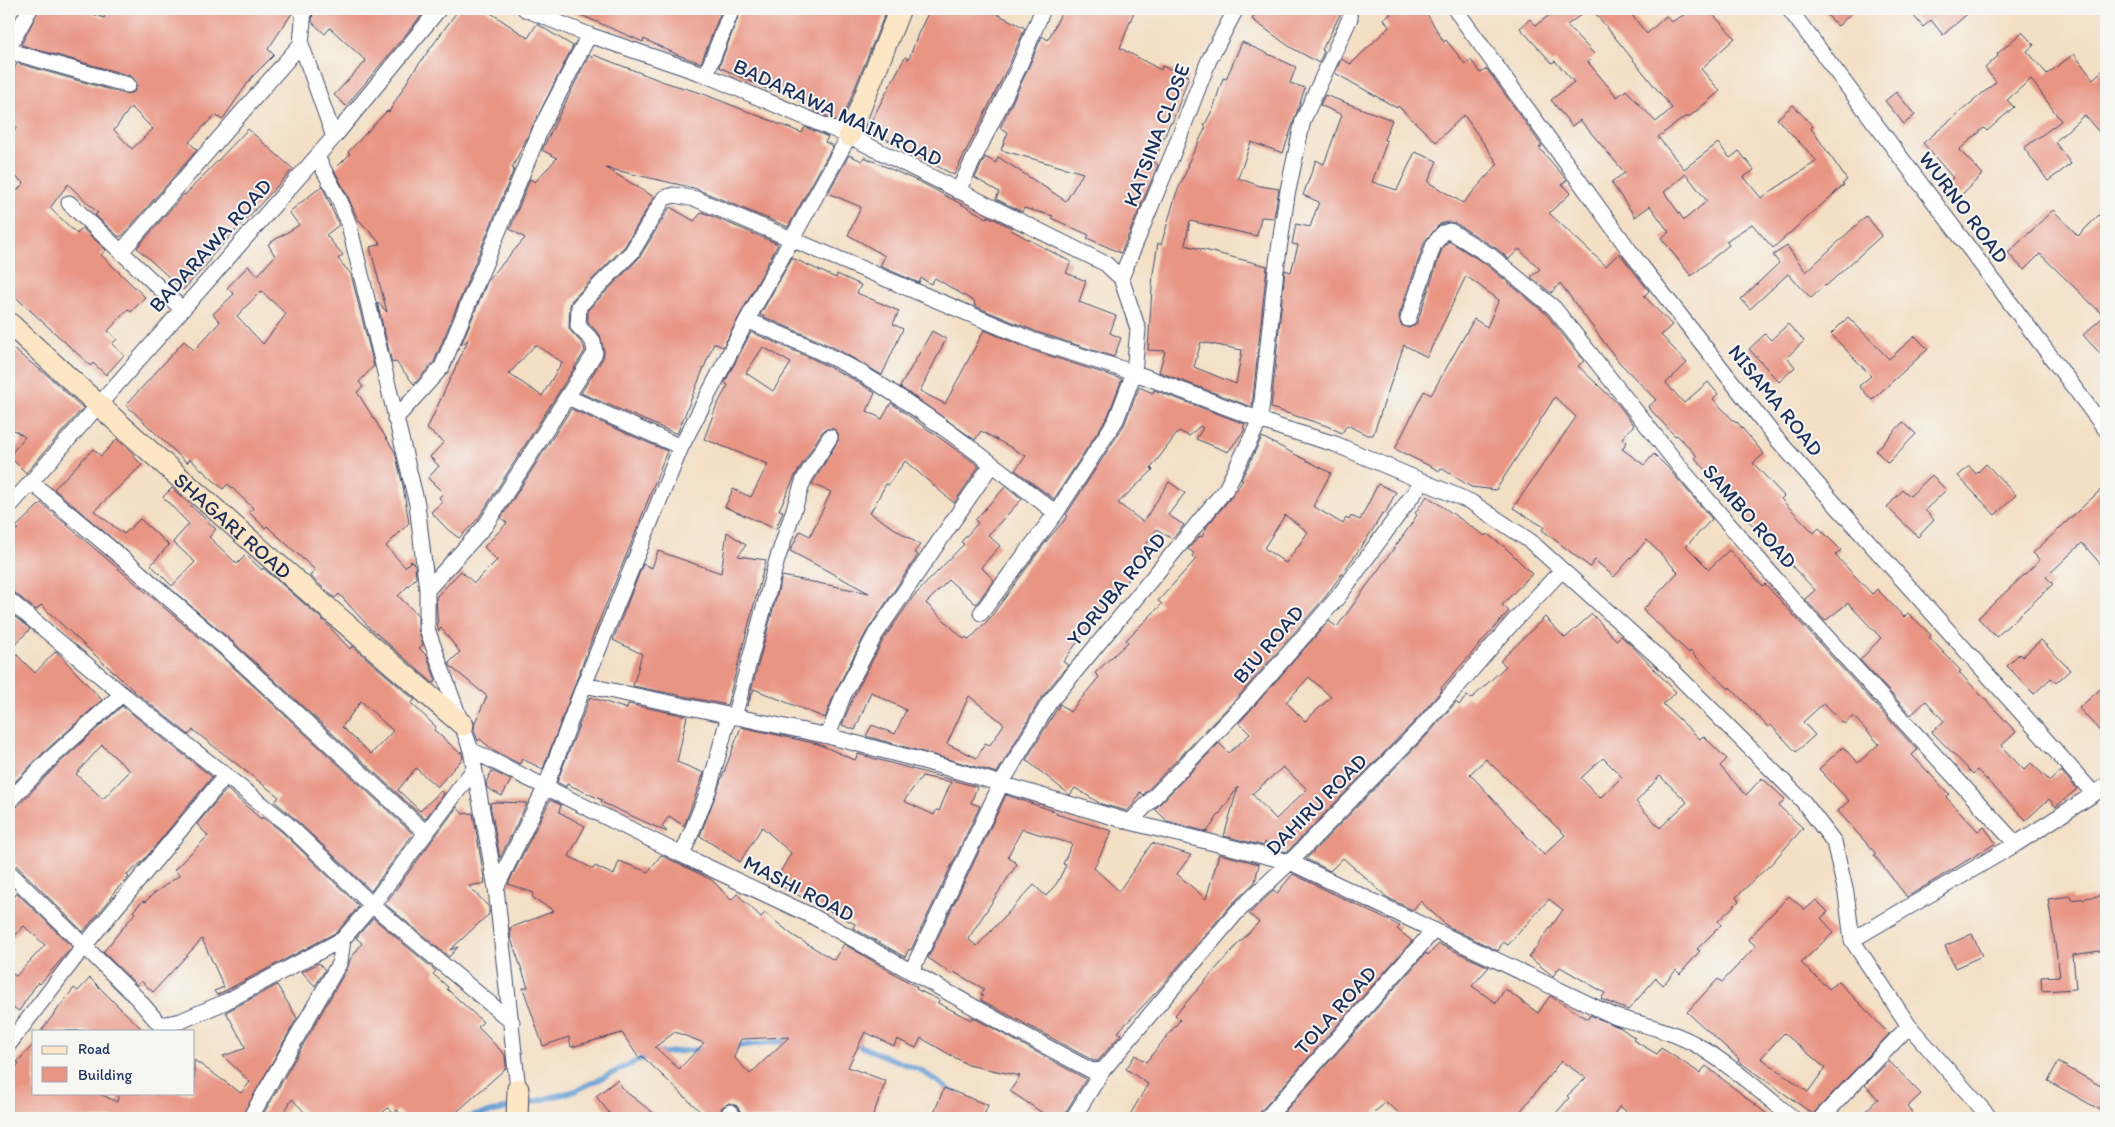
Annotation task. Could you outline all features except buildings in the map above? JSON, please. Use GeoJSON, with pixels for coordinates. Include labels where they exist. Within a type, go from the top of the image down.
{"type":"FeatureCollection","features":[{"type":"Feature","properties":{"kind":"street"},"geometry":{"type":"LineString","coordinates":[[30,9],[9,49],[128,85]]}},
{"type":"Feature","properties":{"kind":"street"},"geometry":{"type":"LineString","coordinates":[[304,9],[301,44],[334,136]]}},
{"type":"Feature","properties":{"kind":"street","name":"BADARAWA ROAD"},"geometry":{"type":"LineString","coordinates":[[9,507],[181,308],[317,156],[439,9]]}},
{"type":"Feature","properties":{"kind":"street","name":"BADARAWA MAIN ROAD"},"geometry":{"type":"LineString","coordinates":[[525,9],[589,35],[706,75],[849,136],[1106,264],[1120,278]]}},
{"type":"Feature","properties":{"kind":"street"},"geometry":{"type":"LineString","coordinates":[[706,75],[732,9]]}},
{"type":"Feature","properties":{"kind":"street"},"geometry":{"type":"LineString","coordinates":[[496,888],[546,786],[584,685],[681,447],[746,320],[849,136],[900,9]]}},
{"type":"Feature","properties":{"kind":"street"},"geometry":{"type":"LineString","coordinates":[[958,190],[1018,69],[1043,9]]}},
{"type":"Feature","properties":{"kind":"street","name":"KATSINA CLOSE"},"geometry":{"type":"LineString","coordinates":[[1120,278],[1170,162],[1208,60],[1236,9]]}},
{"type":"Feature","properties":{"kind":"street","name":"NISAMA ROAD"},"geometry":{"type":"LineString","coordinates":[[1455,9],[1632,254],[1776,438],[2100,790]]}},
{"type":"Feature","properties":{"kind":"street","name":"WURNO ROAD"},"geometry":{"type":"LineString","coordinates":[[1788,9],[2106,430]]}},
{"type":"Feature","properties":{"kind":"street"},"geometry":{"type":"LineString","coordinates":[[1260,420],[1285,204],[1303,120],[1350,18]]}},
{"type":"Feature","properties":{"kind":"street"},"geometry":{"type":"LineString","coordinates":[[395,419],[442,367],[542,126],[589,35]]}},
{"type":"Feature","properties":{"kind":"street"},"geometry":{"type":"LineString","coordinates":[[121,252],[301,44]]}},
{"type":"Feature","properties":{"kind":"street"},"geometry":{"type":"LineString","coordinates":[[317,156],[340,201],[349,225],[416,504],[427,590],[427,629],[471,750],[496,888],[512,1022],[518,1089],[517,1118]]}},
{"type":"Feature","properties":{"kind":"street"},"geometry":{"type":"LineString","coordinates":[[427,590],[486,526],[595,353],[593,341],[578,326],[578,306],[632,252],[664,198],[674,195],[696,200],[1034,341],[1134,373],[1260,420],[1335,444],[1471,502],[1530,541],[1671,669],[1802,800],[1834,842],[1846,893],[1852,940],[1909,1026],[1990,1118]]}},
{"type":"Feature","properties":{"kind":"street"},"geometry":{"type":"LineString","coordinates":[[69,203],[181,308]]}},
{"type":"Feature","properties":{"kind":"street","name":"SAMBO ROAD"},"geometry":{"type":"LineString","coordinates":[[1408,319],[1434,244],[1443,233],[1450,231],[1492,256],[1554,308],[1683,471],[1803,611],[2016,844]]}},
{"type":"Feature","properties":{"kind":"street"},"geometry":{"type":"LineString","coordinates":[[981,613],[1056,513],[1116,420],[1134,373],[1138,329],[1120,278]]}},
{"type":"Feature","properties":{"kind":"street"},"geometry":{"type":"LineString","coordinates":[[746,320],[856,370],[929,417],[1056,513]]}},
{"type":"Feature","properties":{"kind":"street","name":"SHAGARI ROAD"},"geometry":{"type":"LineString","coordinates":[[9,323],[97,405],[463,725]]}},
{"type":"Feature","properties":{"kind":"street"},"geometry":{"type":"LineString","coordinates":[[567,397],[681,447]]}},
{"type":"Feature","properties":{"kind":"street","name":"YORUBA ROAD"},"geometry":{"type":"LineString","coordinates":[[911,972],[1001,784],[1049,703],[1226,489],[1260,420]]}},
{"type":"Feature","properties":{"kind":"street"},"geometry":{"type":"LineString","coordinates":[[682,855],[709,789],[777,560],[804,479],[830,437]]}},
{"type":"Feature","properties":{"kind":"street"},"geometry":{"type":"LineString","coordinates":[[828,736],[843,696],[875,635],[992,464]]}},
{"type":"Feature","properties":{"kind":"street","name":"BIU ROAD"},"geometry":{"type":"LineString","coordinates":[[1130,822],[1245,703],[1338,597],[1424,481]]}},
{"type":"Feature","properties":{"kind":"street"},"geometry":{"type":"LineString","coordinates":[[31,482],[227,649],[426,832]]}},
{"type":"Feature","properties":{"kind":"street","name":"DAHIRU ROAD"},"geometry":{"type":"LineString","coordinates":[[1073,1118],[1103,1070],[1237,912],[1290,862],[1423,726],[1514,621],[1562,570]]}},
{"type":"Feature","properties":{"kind":"street"},"geometry":{"type":"LineString","coordinates":[[9,600],[122,694],[287,824],[372,904],[512,1022]]}},
{"type":"Feature","properties":{"kind":"street"},"geometry":{"type":"LineString","coordinates":[[584,685],[828,736],[927,762],[1130,822],[1290,862],[1616,1017],[1649,1025],[1693,1043],[1729,1068],[1793,1118]]}},
{"type":"Feature","properties":{"kind":"street"},"geometry":{"type":"LineString","coordinates":[[9,800],[50,758],[122,694]]}},
{"type":"Feature","properties":{"kind":"street","name":"MASHI ROAD"},"geometry":{"type":"LineString","coordinates":[[471,750],[682,855],[814,917],[1092,1071],[1103,1070]]}},
{"type":"Feature","properties":{"kind":"street"},"geometry":{"type":"LineString","coordinates":[[9,872],[138,999],[160,1025],[181,1021],[225,1002],[343,939],[372,904],[474,769]]}},
{"type":"Feature","properties":{"kind":"street"},"geometry":{"type":"LineString","coordinates":[[9,1044],[84,946],[226,775]]}},
{"type":"Feature","properties":{"kind":"street"},"geometry":{"type":"LineString","coordinates":[[1852,940],[2016,844],[2100,790]]}},
{"type":"Feature","properties":{"kind":"street","name":"TOLA ROAD"},"geometry":{"type":"LineString","coordinates":[[1267,1118],[1434,930]]}},
{"type":"Feature","properties":{"kind":"street"},"geometry":{"type":"LineString","coordinates":[[250,1118],[340,962],[343,939]]}},
{"type":"Feature","properties":{"kind":"street"},"geometry":{"type":"LineString","coordinates":[[1822,1118],[1909,1026]]}},
{"type":"Feature","properties":{"kind":"waterway"},"geometry":{"type":"LineString","coordinates":[[731,1047],[792,1040]]}},
{"type":"Feature","properties":{"kind":"waterway"},"geometry":{"type":"LineString","coordinates":[[852,1043],[922,1071],[957,1095]]}},
{"type":"Feature","properties":{"kind":"waterway"},"geometry":{"type":"LineString","coordinates":[[522,1105],[575,1091],[652,1054],[705,1049]]}},
{"type":"Feature","properties":{"kind":"waterway"},"geometry":{"type":"LineString","coordinates":[[465,1118],[513,1107]]}}]}
